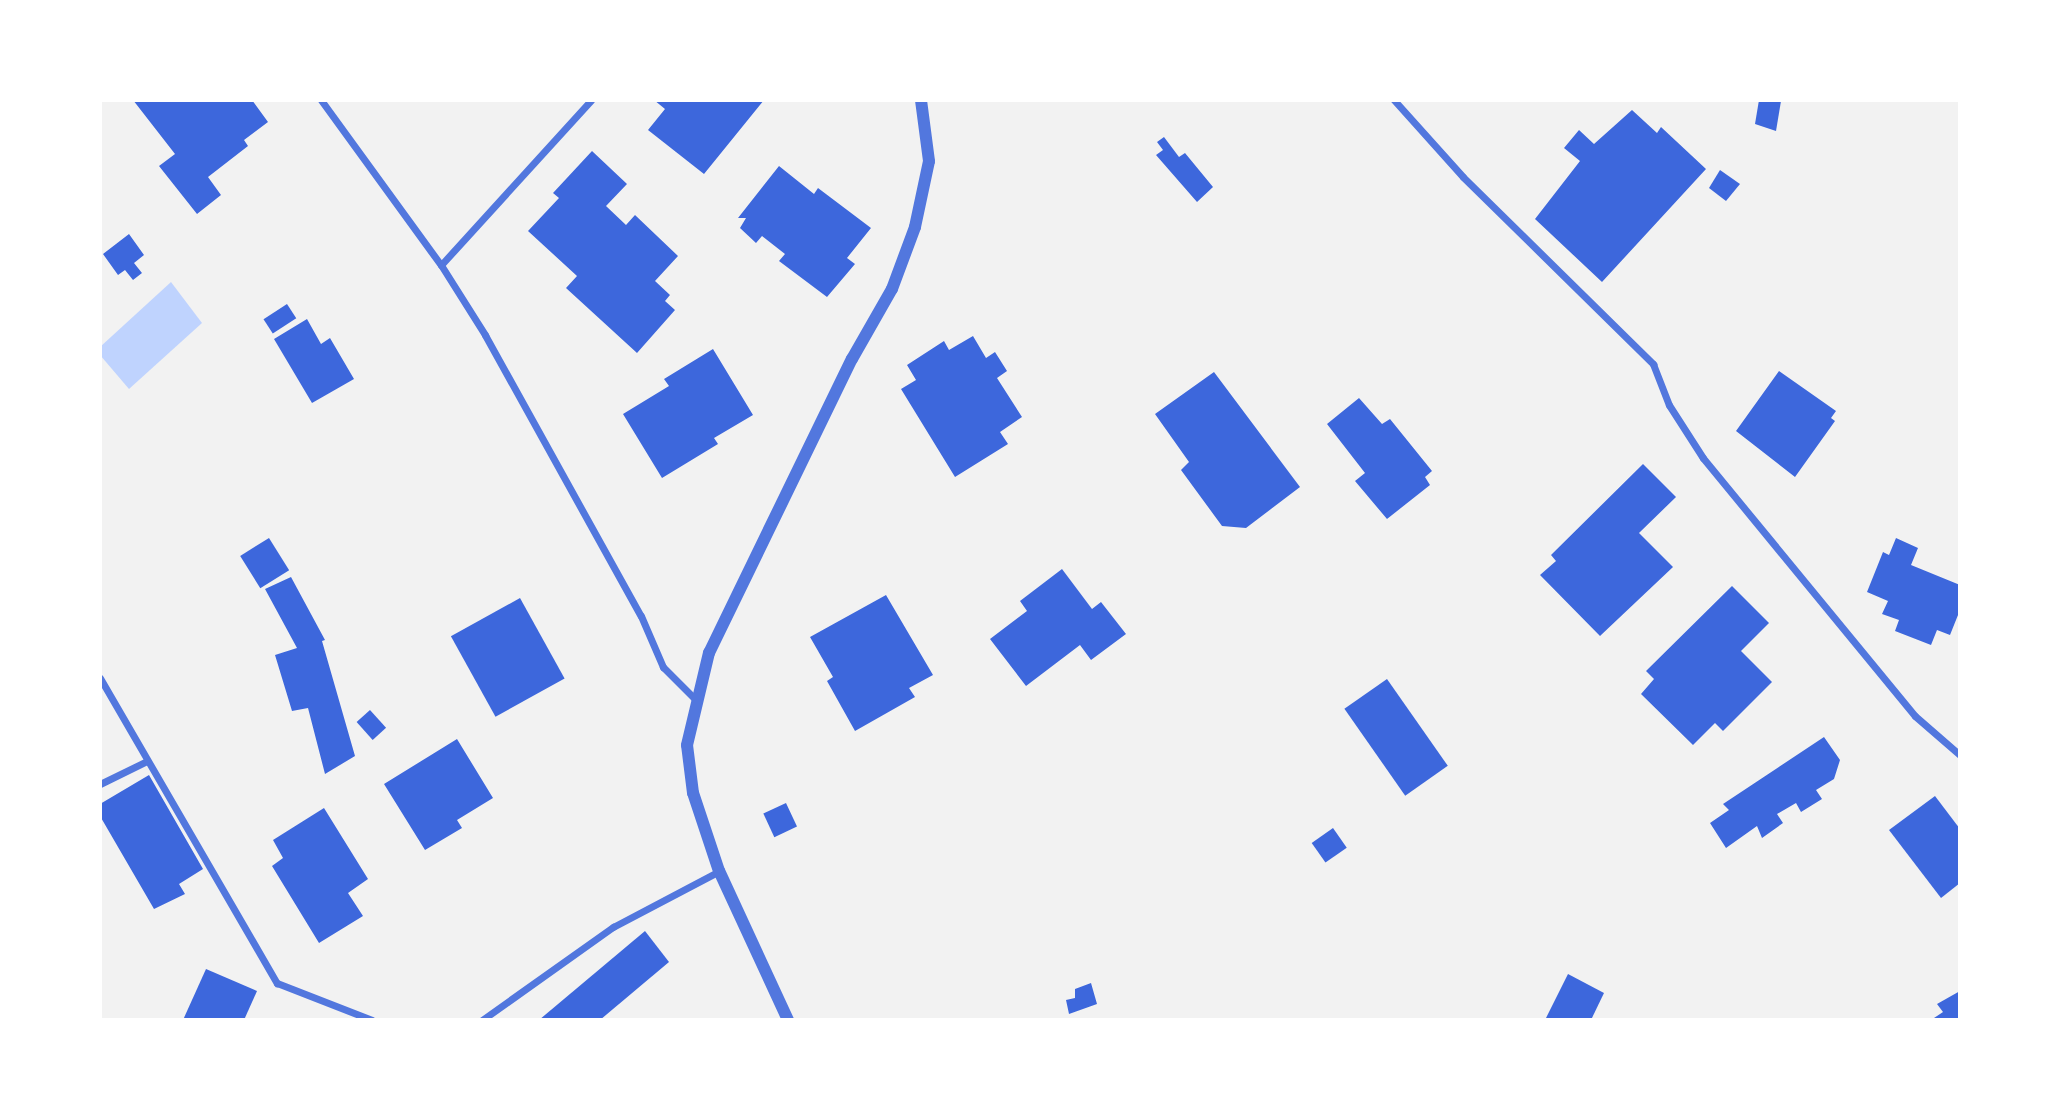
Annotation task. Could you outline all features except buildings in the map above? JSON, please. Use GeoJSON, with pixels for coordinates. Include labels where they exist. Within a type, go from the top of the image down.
{"type":"FeatureCollection","features":[{"type":"Feature","properties":{"kind":"street"},"geometry":{"type":"LineString","coordinates":[[321,100],[441,265],[634,604],[663,667],[696,700]]}},
{"type":"Feature","properties":{"kind":"street"},"geometry":{"type":"LineString","coordinates":[[441,265],[591,100]]}},
{"type":"Feature","properties":{"kind":"street"},"geometry":{"type":"LineString","coordinates":[[788,1020],[719,871],[692,793],[687,745],[709,653],[758,545],[892,289],[915,227],[929,161],[921,100]]}},
{"type":"Feature","properties":{"kind":"street"},"geometry":{"type":"LineString","coordinates":[[1394,100],[1463,177],[1653,364],[1669,405],[1703,457],[1915,716],[1960,755]]}},
{"type":"Feature","properties":{"kind":"street"},"geometry":{"type":"LineString","coordinates":[[100,678],[277,983],[372,1020]]}},
{"type":"Feature","properties":{"kind":"street"},"geometry":{"type":"LineString","coordinates":[[100,784],[148,761]]}},
{"type":"Feature","properties":{"kind":"street"},"geometry":{"type":"LineString","coordinates":[[482,1020],[613,927],[719,871]]}},
{"type":"Feature","properties":{"kind":"water"},"geometry":{"type":"Polygon","coordinates":[[[171,282],[202,323],[129,389],[100,355],[100,347],[171,282]]]}}]}
